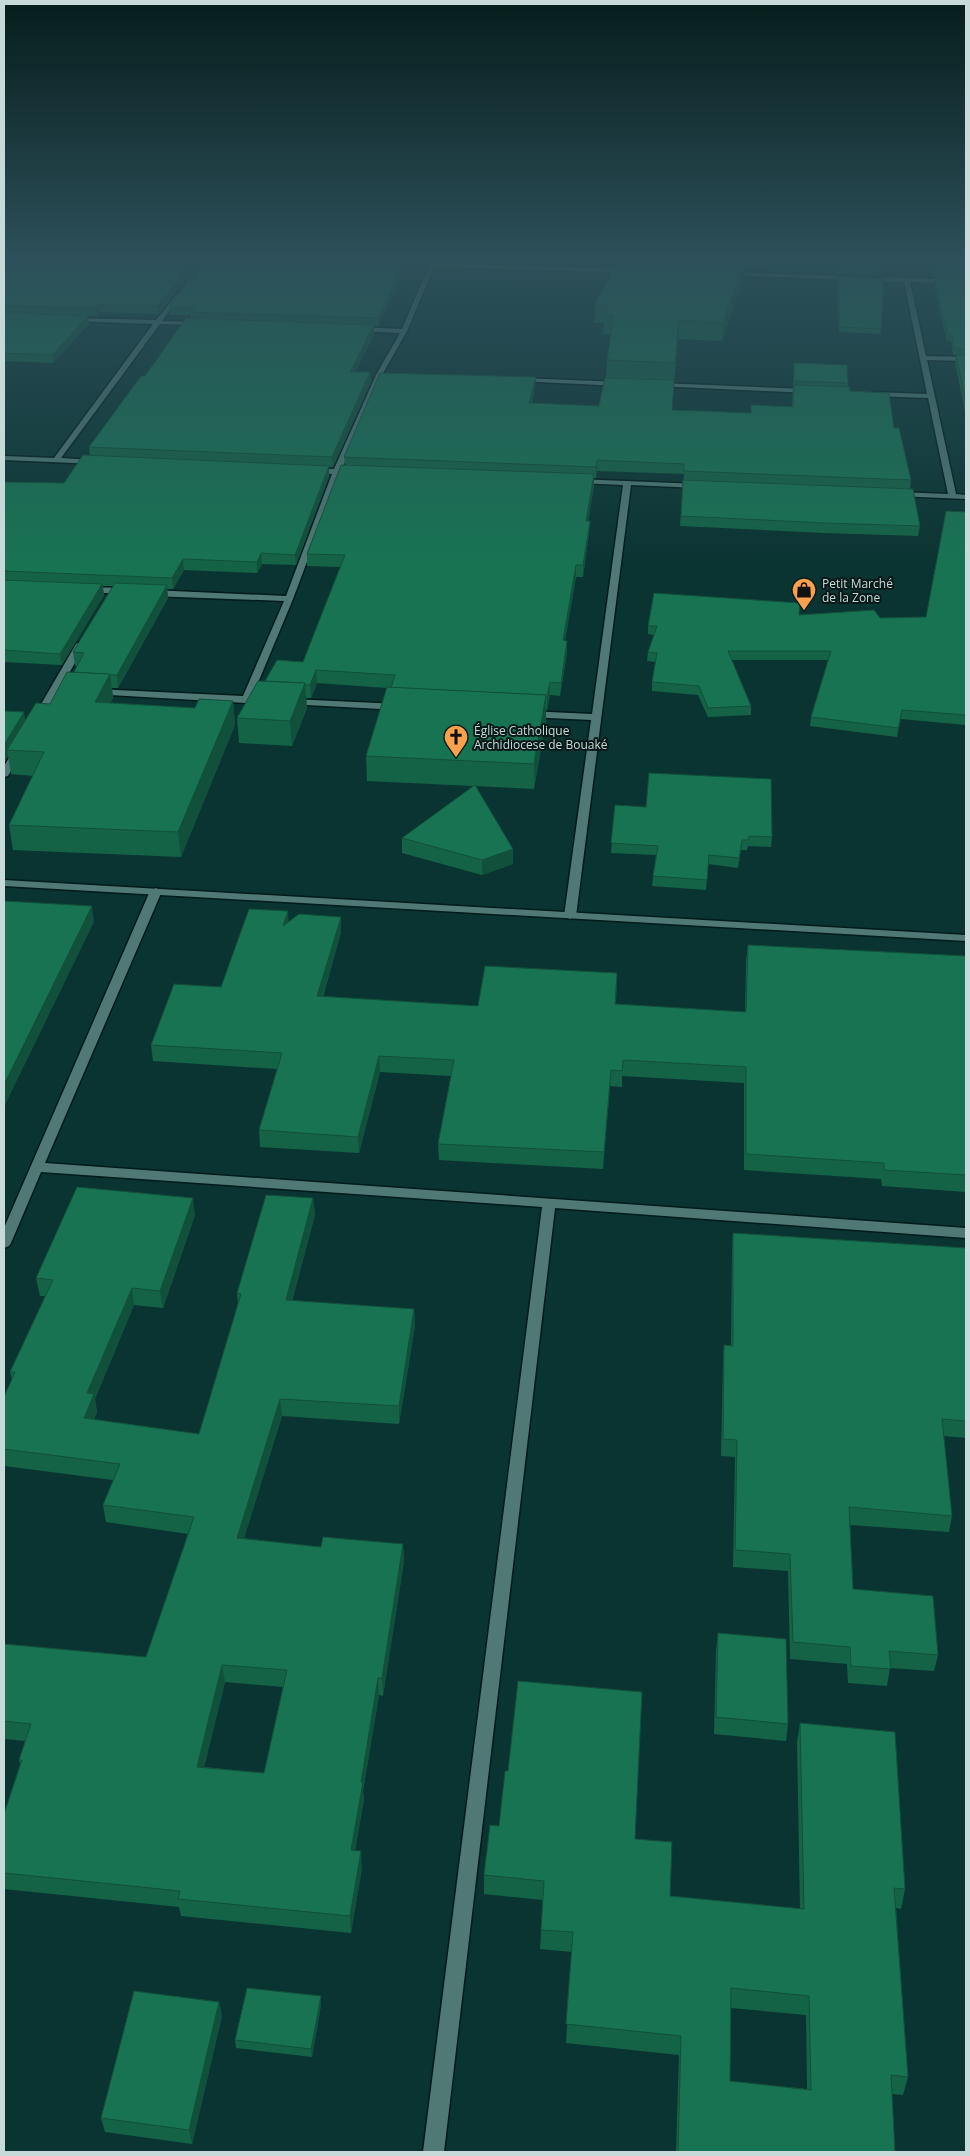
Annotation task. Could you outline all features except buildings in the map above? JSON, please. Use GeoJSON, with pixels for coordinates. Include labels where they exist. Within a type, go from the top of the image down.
{"type":"FeatureCollection","features":[{"type":"Feature","properties":{"kind":"street"},"geometry":{"type":"LineString","coordinates":[[56,460],[129,362]]}},
{"type":"Feature","properties":{"kind":"street"},"geometry":{"type":"LineString","coordinates":[[246,700],[289,599],[336,472],[386,362]]}},
{"type":"Feature","properties":{"kind":"street"},"geometry":{"type":"LineString","coordinates":[[924,362],[952,496]]}},
{"type":"Feature","properties":{"kind":"street"},"geometry":{"type":"LineString","coordinates":[[379,374],[389,375]]}},
{"type":"Feature","properties":{"kind":"street"},"geometry":{"type":"LineString","coordinates":[[507,380],[625,384]]}},
{"type":"Feature","properties":{"kind":"street"},"geometry":{"type":"LineString","coordinates":[[655,385],[813,391]]}},
{"type":"Feature","properties":{"kind":"street"},"geometry":{"type":"LineString","coordinates":[[862,393],[931,396]]}},
{"type":"Feature","properties":{"kind":"street"},"geometry":{"type":"LineString","coordinates":[[4,458],[104,462]]}},
{"type":"Feature","properties":{"kind":"street"},"geometry":{"type":"LineString","coordinates":[[308,470],[366,473]]}},
{"type":"Feature","properties":{"kind":"street"},"geometry":{"type":"LineString","coordinates":[[568,481],[705,486]]}},
{"type":"Feature","properties":{"kind":"street"},"geometry":{"type":"LineString","coordinates":[[570,916],[626,483]]}},
{"type":"Feature","properties":{"kind":"street"},"geometry":{"type":"LineString","coordinates":[[883,493],[966,496]]}},
{"type":"Feature","properties":{"kind":"street"},"geometry":{"type":"LineString","coordinates":[[74,589],[111,595],[133,592]]}},
{"type":"Feature","properties":{"kind":"street"},"geometry":{"type":"LineString","coordinates":[[143,592],[289,599]]}},
{"type":"Feature","properties":{"kind":"street"},"geometry":{"type":"LineString","coordinates":[[34,724],[59,690],[89,632]]}},
{"type":"Feature","properties":{"kind":"street"},"geometry":{"type":"LineString","coordinates":[[83,692],[411,708]]}},
{"type":"Feature","properties":{"kind":"street"},"geometry":{"type":"LineString","coordinates":[[518,713],[596,717]]}},
{"type":"Feature","properties":{"kind":"street"},"geometry":{"type":"LineString","coordinates":[[4,774],[24,741]]}},
{"type":"Feature","properties":{"kind":"street"},"geometry":{"type":"LineString","coordinates":[[4,883],[966,938]]}},
{"type":"Feature","properties":{"kind":"street"},"geometry":{"type":"LineString","coordinates":[[4,1243],[156,892]]}},
{"type":"Feature","properties":{"kind":"street"},"geometry":{"type":"LineString","coordinates":[[36,1167],[966,1233]]}},
{"type":"Feature","properties":{"kind":"street"},"geometry":{"type":"LineString","coordinates":[[434,2152],[549,1204]]}},
{"type":"Feature","properties":{"kind":"place","name":"Petit Marché de la Zone"},"geometry":{"type":"Point","coordinates":[804,611]}},
{"type":"Feature","properties":{"kind":"place","name":"Église Catholique Archidiocese de Bouaké"},"geometry":{"type":"Point","coordinates":[456,758]}}]}
